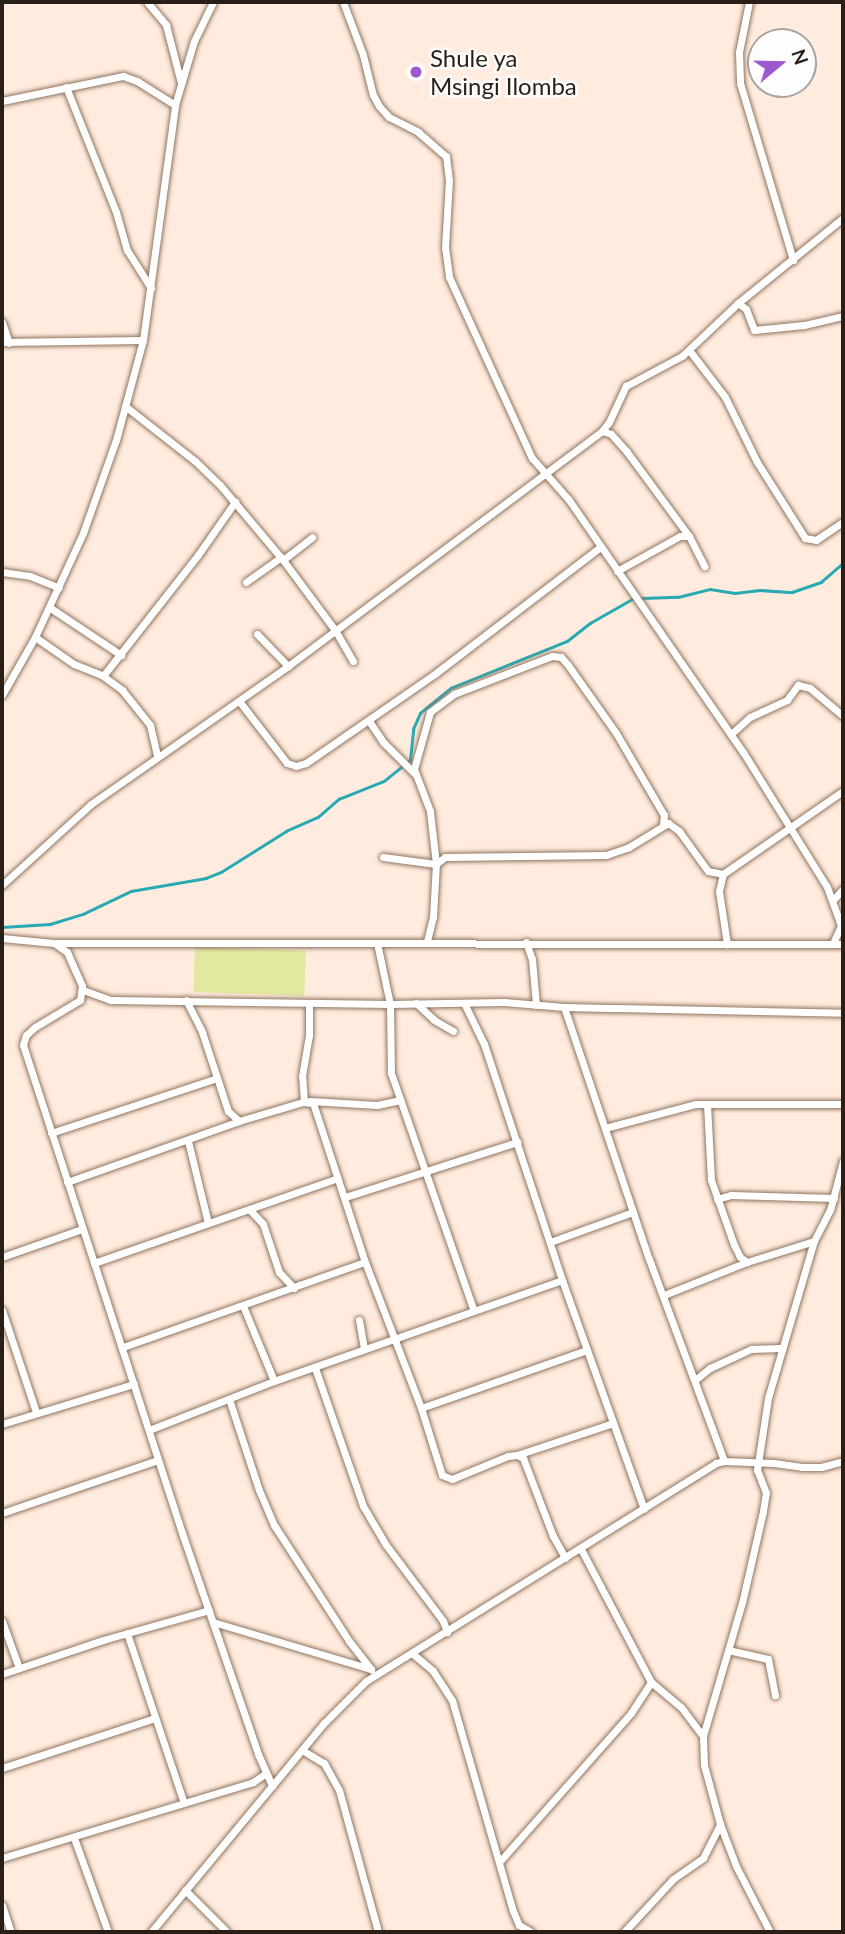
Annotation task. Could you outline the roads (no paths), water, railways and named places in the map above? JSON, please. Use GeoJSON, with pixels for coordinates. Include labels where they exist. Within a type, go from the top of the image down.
{"type":"FeatureCollection","features":[{"type":"Feature","properties":{"kind":"street"},"geometry":{"type":"LineString","coordinates":[[147,2],[166,25],[182,85]]}},
{"type":"Feature","properties":{"kind":"street"},"geometry":{"type":"LineString","coordinates":[[2,695],[35,637],[101,486],[144,340],[175,105],[194,41],[213,2]]}},
{"type":"Feature","properties":{"kind":"street"},"geometry":{"type":"LineString","coordinates":[[343,2],[379,106],[389,117],[418,132],[446,156],[449,180],[445,247],[449,277],[532,458],[569,500],[731,734],[816,868],[833,900],[842,929],[833,943]]}},
{"type":"Feature","properties":{"kind":"street"},"geometry":{"type":"LineString","coordinates":[[749,2],[739,52],[740,83],[793,260]]}},
{"type":"Feature","properties":{"kind":"street"},"geometry":{"type":"LineString","coordinates":[[2,101],[126,76],[175,105]]}},
{"type":"Feature","properties":{"kind":"street"},"geometry":{"type":"LineString","coordinates":[[66,87],[116,212],[127,250],[151,288]]}},
{"type":"Feature","properties":{"kind":"street"},"geometry":{"type":"LineString","coordinates":[[2,884],[90,804],[288,666],[601,431],[609,422],[625,386],[689,350],[738,303],[843,218]]}},
{"type":"Feature","properties":{"kind":"street"},"geometry":{"type":"LineString","coordinates":[[738,303],[746,309],[754,330],[804,325],[843,316]]}},
{"type":"Feature","properties":{"kind":"street"},"geometry":{"type":"LineString","coordinates":[[2,322],[6,343],[144,340]]}},
{"type":"Feature","properties":{"kind":"street"},"geometry":{"type":"LineString","coordinates":[[689,350],[725,397],[757,462],[804,538],[816,540],[843,522]]}},
{"type":"Feature","properties":{"kind":"street"},"geometry":{"type":"LineString","coordinates":[[125,406],[195,461],[235,502],[282,558],[335,630],[353,660]]}},
{"type":"Feature","properties":{"kind":"street"},"geometry":{"type":"LineString","coordinates":[[601,431],[618,440],[690,536],[704,566]]}},
{"type":"Feature","properties":{"kind":"street"},"geometry":{"type":"LineString","coordinates":[[103,677],[235,502]]}},
{"type":"Feature","properties":{"kind":"street"},"geometry":{"type":"LineString","coordinates":[[617,571],[681,535],[690,536]]}},
{"type":"Feature","properties":{"kind":"street"},"geometry":{"type":"LineString","coordinates":[[246,582],[312,537]]}},
{"type":"Feature","properties":{"kind":"street"},"geometry":{"type":"LineString","coordinates":[[239,701],[280,757],[292,766],[320,756],[600,547]]}},
{"type":"Feature","properties":{"kind":"street"},"geometry":{"type":"LineString","coordinates":[[2,572],[30,576],[58,588]]}},
{"type":"Feature","properties":{"kind":"street"},"geometry":{"type":"LineString","coordinates":[[49,607],[121,655]]}},
{"type":"Feature","properties":{"kind":"street"},"geometry":{"type":"LineString","coordinates":[[257,634],[288,666]]}},
{"type":"Feature","properties":{"kind":"street"},"geometry":{"type":"LineString","coordinates":[[35,637],[74,664],[103,677],[122,690],[147,720],[157,755]]}},
{"type":"Feature","properties":{"kind":"street"},"geometry":{"type":"LineString","coordinates":[[427,942],[433,917],[436,864],[430,811],[414,766],[426,720],[439,704],[484,680],[555,656],[568,665],[616,733],[660,807],[664,815],[663,824]]}},
{"type":"Feature","properties":{"kind":"street"},"geometry":{"type":"LineString","coordinates":[[731,734],[750,717],[786,700],[798,685],[810,688],[843,716]]}},
{"type":"Feature","properties":{"kind":"street"},"geometry":{"type":"LineString","coordinates":[[369,721],[383,742],[415,775]]}},
{"type":"Feature","properties":{"kind":"street"},"geometry":{"type":"LineString","coordinates":[[383,857],[436,864],[448,855],[606,855],[629,847],[668,823],[678,831],[708,872],[723,874],[843,791]]}},
{"type":"Feature","properties":{"kind":"street"},"geometry":{"type":"LineString","coordinates":[[834,799],[843,804]]}},
{"type":"Feature","properties":{"kind":"street"},"geometry":{"type":"LineString","coordinates":[[723,874],[719,891],[727,944]]}},
{"type":"Feature","properties":{"kind":"street"},"geometry":{"type":"LineString","coordinates":[[833,900],[843,888]]}},
{"type":"Feature","properties":{"kind":"street"},"geometry":{"type":"LineString","coordinates":[[2,938],[54,943],[843,944]]}},
{"type":"Feature","properties":{"kind":"street"},"geometry":{"type":"LineString","coordinates":[[526,942],[532,959],[536,1004]]}},
{"type":"Feature","properties":{"kind":"street"},"geometry":{"type":"LineString","coordinates":[[54,943],[71,960],[83,990],[76,1004],[35,1027],[23,1043],[213,1622],[265,1773],[272,1786]]}},
{"type":"Feature","properties":{"kind":"street"},"geometry":{"type":"LineString","coordinates":[[377,943],[390,1004],[390,1063],[400,1100],[474,1309]]}},
{"type":"Feature","properties":{"kind":"street"},"geometry":{"type":"LineString","coordinates":[[83,990],[111,1000],[536,1004],[564,1007],[843,1013]]}},
{"type":"Feature","properties":{"kind":"street"},"geometry":{"type":"LineString","coordinates":[[186,1000],[202,1032],[228,1111],[226,1125]]}},
{"type":"Feature","properties":{"kind":"street"},"geometry":{"type":"LineString","coordinates":[[309,1003],[309,1035],[302,1076],[307,1101],[316,1107],[365,1262],[421,1408],[436,1460],[445,1478],[452,1479],[613,1423]]}},
{"type":"Feature","properties":{"kind":"street"},"geometry":{"type":"LineString","coordinates":[[416,1003],[434,1020],[453,1031]]}},
{"type":"Feature","properties":{"kind":"street"},"geometry":{"type":"LineString","coordinates":[[464,1003],[480,1034],[562,1280],[644,1509]]}},
{"type":"Feature","properties":{"kind":"street"},"geometry":{"type":"LineString","coordinates":[[564,1007],[681,1350],[695,1380],[724,1461]]}},
{"type":"Feature","properties":{"kind":"street"},"geometry":{"type":"LineString","coordinates":[[51,1133],[217,1078]]}},
{"type":"Feature","properties":{"kind":"street"},"geometry":{"type":"LineString","coordinates":[[67,1182],[188,1141],[226,1125],[307,1101],[377,1105],[400,1100]]}},
{"type":"Feature","properties":{"kind":"street"},"geometry":{"type":"LineString","coordinates":[[707,1104],[710,1172],[717,1199],[740,1257],[747,1262]]}},
{"type":"Feature","properties":{"kind":"street"},"geometry":{"type":"LineString","coordinates":[[605,1128],[681,1105],[843,1104]]}},
{"type":"Feature","properties":{"kind":"street"},"geometry":{"type":"LineString","coordinates":[[228,1111],[239,1121]]}},
{"type":"Feature","properties":{"kind":"street"},"geometry":{"type":"LineString","coordinates":[[188,1141],[208,1223]]}},
{"type":"Feature","properties":{"kind":"street"},"geometry":{"type":"LineString","coordinates":[[345,1197],[517,1142]]}},
{"type":"Feature","properties":{"kind":"street"},"geometry":{"type":"LineString","coordinates":[[770,1932],[736,1866],[720,1824],[704,1765],[703,1736],[763,1511],[766,1493],[758,1476],[758,1462],[768,1398],[780,1348],[814,1241],[834,1198],[843,1161]]}},
{"type":"Feature","properties":{"kind":"street"},"geometry":{"type":"LineString","coordinates":[[94,1263],[338,1178]]}},
{"type":"Feature","properties":{"kind":"street"},"geometry":{"type":"LineString","coordinates":[[717,1199],[731,1195],[834,1198]]}},
{"type":"Feature","properties":{"kind":"street"},"geometry":{"type":"LineString","coordinates":[[250,1210],[263,1224],[279,1272],[294,1288]]}},
{"type":"Feature","properties":{"kind":"street"},"geometry":{"type":"LineString","coordinates":[[550,1241],[634,1212]]}},
{"type":"Feature","properties":{"kind":"street"},"geometry":{"type":"LineString","coordinates":[[2,1257],[82,1229]]}},
{"type":"Feature","properties":{"kind":"street"},"geometry":{"type":"LineString","coordinates":[[664,1295],[747,1262],[814,1241]]}},
{"type":"Feature","properties":{"kind":"street"},"geometry":{"type":"LineString","coordinates":[[123,1347],[365,1262]]}},
{"type":"Feature","properties":{"kind":"street"},"geometry":{"type":"LineString","coordinates":[[149,1430],[274,1381],[562,1280]]}},
{"type":"Feature","properties":{"kind":"street"},"geometry":{"type":"LineString","coordinates":[[243,1306],[274,1381]]}},
{"type":"Feature","properties":{"kind":"street"},"geometry":{"type":"LineString","coordinates":[[2,1310],[36,1412]]}},
{"type":"Feature","properties":{"kind":"street"},"geometry":{"type":"LineString","coordinates":[[359,1320],[365,1349]]}},
{"type":"Feature","properties":{"kind":"street"},"geometry":{"type":"LineString","coordinates":[[695,1380],[717,1364],[751,1349],[762,1346],[780,1348]]}},
{"type":"Feature","properties":{"kind":"street"},"geometry":{"type":"LineString","coordinates":[[421,1408],[587,1350]]}},
{"type":"Feature","properties":{"kind":"street"},"geometry":{"type":"LineString","coordinates":[[316,1368],[363,1506],[386,1545],[437,1613],[447,1632]]}},
{"type":"Feature","properties":{"kind":"street"},"geometry":{"type":"LineString","coordinates":[[2,1424],[134,1384]]}},
{"type":"Feature","properties":{"kind":"street"},"geometry":{"type":"LineString","coordinates":[[229,1399],[259,1490],[274,1525],[349,1641],[374,1672]]}},
{"type":"Feature","properties":{"kind":"street"},"geometry":{"type":"LineString","coordinates":[[517,1455],[529,1468],[553,1536],[565,1558]]}},
{"type":"Feature","properties":{"kind":"street"},"geometry":{"type":"LineString","coordinates":[[2,1513],[159,1460]]}},
{"type":"Feature","properties":{"kind":"street"},"geometry":{"type":"LineString","coordinates":[[151,1932],[347,1697],[374,1672],[412,1654],[701,1472],[724,1461],[811,1467],[843,1461]]}},
{"type":"Feature","properties":{"kind":"street"},"geometry":{"type":"LineString","coordinates":[[581,1549],[651,1682],[681,1707],[703,1736]]}},
{"type":"Feature","properties":{"kind":"street"},"geometry":{"type":"LineString","coordinates":[[2,1674],[127,1633],[209,1610]]}},
{"type":"Feature","properties":{"kind":"street"},"geometry":{"type":"LineString","coordinates":[[2,1620],[19,1668]]}},
{"type":"Feature","properties":{"kind":"street"},"geometry":{"type":"LineString","coordinates":[[213,1622],[374,1672]]}},
{"type":"Feature","properties":{"kind":"street"},"geometry":{"type":"LineString","coordinates":[[127,1633],[184,1803]]}},
{"type":"Feature","properties":{"kind":"street"},"geometry":{"type":"LineString","coordinates":[[728,1650],[768,1659],[775,1695]]}},
{"type":"Feature","properties":{"kind":"street"},"geometry":{"type":"LineString","coordinates":[[412,1654],[433,1671],[453,1700],[501,1860],[517,1929],[531,1932]]}},
{"type":"Feature","properties":{"kind":"street"},"geometry":{"type":"LineString","coordinates":[[501,1860],[624,1722],[643,1699],[651,1682]]}},
{"type":"Feature","properties":{"kind":"street"},"geometry":{"type":"LineString","coordinates":[[2,1768],[155,1718]]}},
{"type":"Feature","properties":{"kind":"street"},"geometry":{"type":"LineString","coordinates":[[302,1750],[324,1763],[339,1790],[378,1932]]}},
{"type":"Feature","properties":{"kind":"street"},"geometry":{"type":"LineString","coordinates":[[2,1858],[253,1782],[265,1773]]}},
{"type":"Feature","properties":{"kind":"street"},"geometry":{"type":"LineString","coordinates":[[624,1932],[673,1879],[706,1854],[720,1824]]}},
{"type":"Feature","properties":{"kind":"street"},"geometry":{"type":"LineString","coordinates":[[74,1838],[107,1932]]}},
{"type":"Feature","properties":{"kind":"street"},"geometry":{"type":"LineString","coordinates":[[185,1889],[227,1932]]}},
{"type":"Feature","properties":{"kind":"street"},"geometry":{"type":"LineString","coordinates":[[2,1905],[11,1932]]}},
{"type":"Feature","properties":{"kind":"waterway"},"geometry":{"type":"LineString","coordinates":[[641,598],[678,597],[710,589],[735,593],[760,590],[792,592],[821,582],[843,563]]}},
{"type":"Feature","properties":{"kind":"waterway"},"geometry":{"type":"LineString","coordinates":[[2,927],[50,924],[83,914],[131,891],[206,878],[221,872],[286,831],[318,817],[339,799],[384,781],[410,760],[413,729],[420,713],[451,688],[567,641],[590,623],[634,598]]}},
{"type":"Feature","properties":{"kind":"place","name":"Shule ya Msingi Ilomba"},"geometry":{"type":"Point","coordinates":[416,72]}}]}
